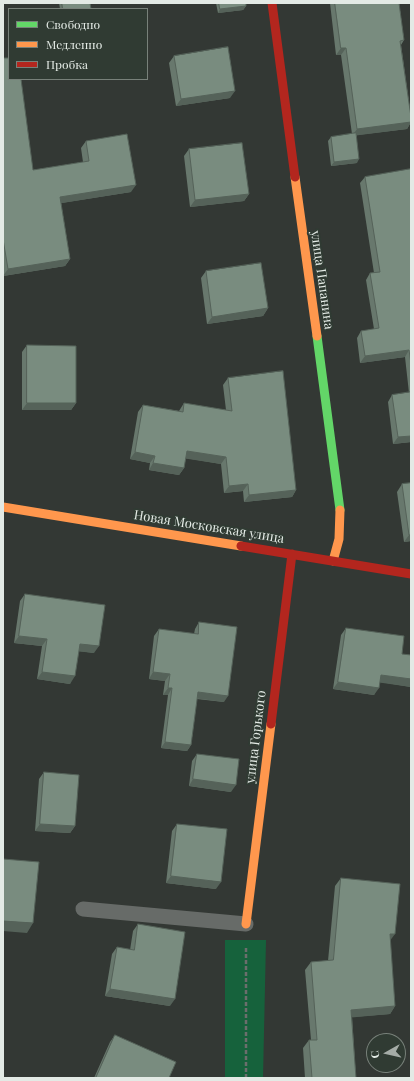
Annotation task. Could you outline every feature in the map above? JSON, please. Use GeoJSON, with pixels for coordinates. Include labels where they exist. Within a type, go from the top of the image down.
{"type":"FeatureCollection","features":[{"type":"Feature","properties":{"kind":"street","name":"улица Папанина"},"geometry":{"type":"LineString","coordinates":[[272,3],[340,510],[339,539],[333,561]]}},
{"type":"Feature","properties":{"kind":"street","name":"Новая Московская улица"},"geometry":{"type":"LineString","coordinates":[[3,507],[411,574]]}},
{"type":"Feature","properties":{"kind":"street","name":"улица Горького"},"geometry":{"type":"LineString","coordinates":[[246,924],[292,554]]}},
{"type":"Feature","properties":{"kind":"lane"},"geometry":{"type":"LineString","coordinates":[[83,909],[246,924]]}},
{"type":"Feature","properties":{"kind":"path"},"geometry":{"type":"LineString","coordinates":[[246,924],[246,1078]]}},
{"type":"Feature","properties":{"kind":"green space"},"geometry":{"type":"Polygon","coordinates":[[[225,940],[266,940],[263,1078],[225,1078],[225,940]]]}},
{"type":"Feature","properties":{"kind":"building"},"geometry":{"type":"Polygon","coordinates":[[[62,3],[90,3],[91,8],[63,8],[62,3]]]}},
{"type":"Feature","properties":{"kind":"building"},"geometry":{"type":"Polygon","coordinates":[[[219,3],[246,3],[246,6],[220,9],[219,3]]]}},
{"type":"Feature","properties":{"kind":"building"},"geometry":{"type":"Polygon","coordinates":[[[335,3],[399,3],[404,40],[400,41],[411,122],[357,129],[346,48],[341,48],[335,3]]]}},
{"type":"Feature","properties":{"kind":"building"},"geometry":{"type":"Polygon","coordinates":[[[228,47],[235,91],[181,99],[174,56],[228,47]]]}},
{"type":"Feature","properties":{"kind":"building"},"geometry":{"type":"Polygon","coordinates":[[[3,58],[8,58],[8,80],[21,80],[33,170],[89,161],[86,141],[127,134],[136,185],[60,197],[70,259],[8,269],[3,239],[3,58]]]}},
{"type":"Feature","properties":{"kind":"building"},"geometry":{"type":"Polygon","coordinates":[[[356,133],[359,159],[334,162],[331,137],[356,133]]]}},
{"type":"Feature","properties":{"kind":"building"},"geometry":{"type":"Polygon","coordinates":[[[242,143],[249,194],[195,200],[189,149],[242,143]]]}},
{"type":"Feature","properties":{"kind":"building"},"geometry":{"type":"Polygon","coordinates":[[[411,169],[411,364],[409,350],[365,356],[361,331],[379,328],[370,273],[380,272],[365,177],[411,169]]]}},
{"type":"Feature","properties":{"kind":"building"},"geometry":{"type":"Polygon","coordinates":[[[261,263],[268,308],[212,317],[206,271],[261,263]]]}},
{"type":"Feature","properties":{"kind":"building"},"geometry":{"type":"Polygon","coordinates":[[[27,345],[76,346],[76,403],[27,403],[27,345]]]}},
{"type":"Feature","properties":{"kind":"building"},"geometry":{"type":"Polygon","coordinates":[[[283,371],[296,490],[249,495],[248,484],[229,486],[226,457],[187,451],[184,468],[153,463],[155,456],[135,452],[143,405],[183,412],[184,403],[232,411],[228,378],[283,371]]]}},
{"type":"Feature","properties":{"kind":"building"},"geometry":{"type":"Polygon","coordinates":[[[411,392],[411,436],[398,437],[392,395],[411,392]]]}},
{"type":"Feature","properties":{"kind":"building"},"geometry":{"type":"Polygon","coordinates":[[[411,483],[411,535],[409,535],[402,484],[411,483]]]}},
{"type":"Feature","properties":{"kind":"building"},"geometry":{"type":"Polygon","coordinates":[[[25,594],[105,605],[99,646],[80,644],[75,676],[42,672],[47,639],[19,636],[25,594]]]}},
{"type":"Feature","properties":{"kind":"building"},"geometry":{"type":"Polygon","coordinates":[[[199,622],[237,627],[228,696],[198,692],[191,745],[165,742],[172,688],[168,688],[170,674],[153,672],[159,629],[198,634],[199,622]]]}},
{"type":"Feature","properties":{"kind":"building"},"geometry":{"type":"Polygon","coordinates":[[[346,628],[404,636],[402,654],[411,655],[411,679],[381,675],[379,688],[338,682],[346,628]]]}},
{"type":"Feature","properties":{"kind":"building"},"geometry":{"type":"Polygon","coordinates":[[[197,754],[239,759],[236,785],[193,779],[197,754]]]}},
{"type":"Feature","properties":{"kind":"building"},"geometry":{"type":"Polygon","coordinates":[[[44,772],[79,775],[75,826],[40,824],[44,772]]]}},
{"type":"Feature","properties":{"kind":"building"},"geometry":{"type":"Polygon","coordinates":[[[177,824],[227,829],[221,882],[171,876],[177,824]]]}},
{"type":"Feature","properties":{"kind":"building"},"geometry":{"type":"Polygon","coordinates":[[[3,859],[39,862],[33,923],[3,921],[3,859]]]}},
{"type":"Feature","properties":{"kind":"building"},"geometry":{"type":"Polygon","coordinates":[[[341,878],[400,884],[395,934],[390,934],[395,1006],[351,1010],[356,1078],[312,1078],[309,1040],[317,1040],[311,962],[333,960],[341,878]]]}},
{"type":"Feature","properties":{"kind":"building"},"geometry":{"type":"Polygon","coordinates":[[[138,924],[185,932],[175,999],[110,989],[117,947],[134,950],[138,924]]]}},
{"type":"Feature","properties":{"kind":"building"},"geometry":{"type":"Polygon","coordinates":[[[115,1035],[176,1062],[169,1078],[96,1078],[115,1035]]]}},
{"type":"Feature","properties":{"kind":"traffic: fast"},"geometry":{"type":"LineString","coordinates":[[317,336],[340,510]]}},
{"type":"Feature","properties":{"kind":"traffic: slow"},"geometry":{"type":"LineString","coordinates":[[295,177],[317,336]]}},
{"type":"Feature","properties":{"kind":"traffic: slow"},"geometry":{"type":"LineString","coordinates":[[3,507],[241,546]]}},
{"type":"Feature","properties":{"kind":"traffic: slow"},"geometry":{"type":"LineString","coordinates":[[333,561],[339,539],[340,510]]}},
{"type":"Feature","properties":{"kind":"traffic: slow"},"geometry":{"type":"LineString","coordinates":[[246,924],[271,724]]}},
{"type":"Feature","properties":{"kind":"traffic: jam"},"geometry":{"type":"LineString","coordinates":[[272,3],[295,177]]}},
{"type":"Feature","properties":{"kind":"traffic: jam"},"geometry":{"type":"LineString","coordinates":[[241,546],[411,574]]}},
{"type":"Feature","properties":{"kind":"traffic: jam"},"geometry":{"type":"LineString","coordinates":[[271,724],[292,554]]}}]}
